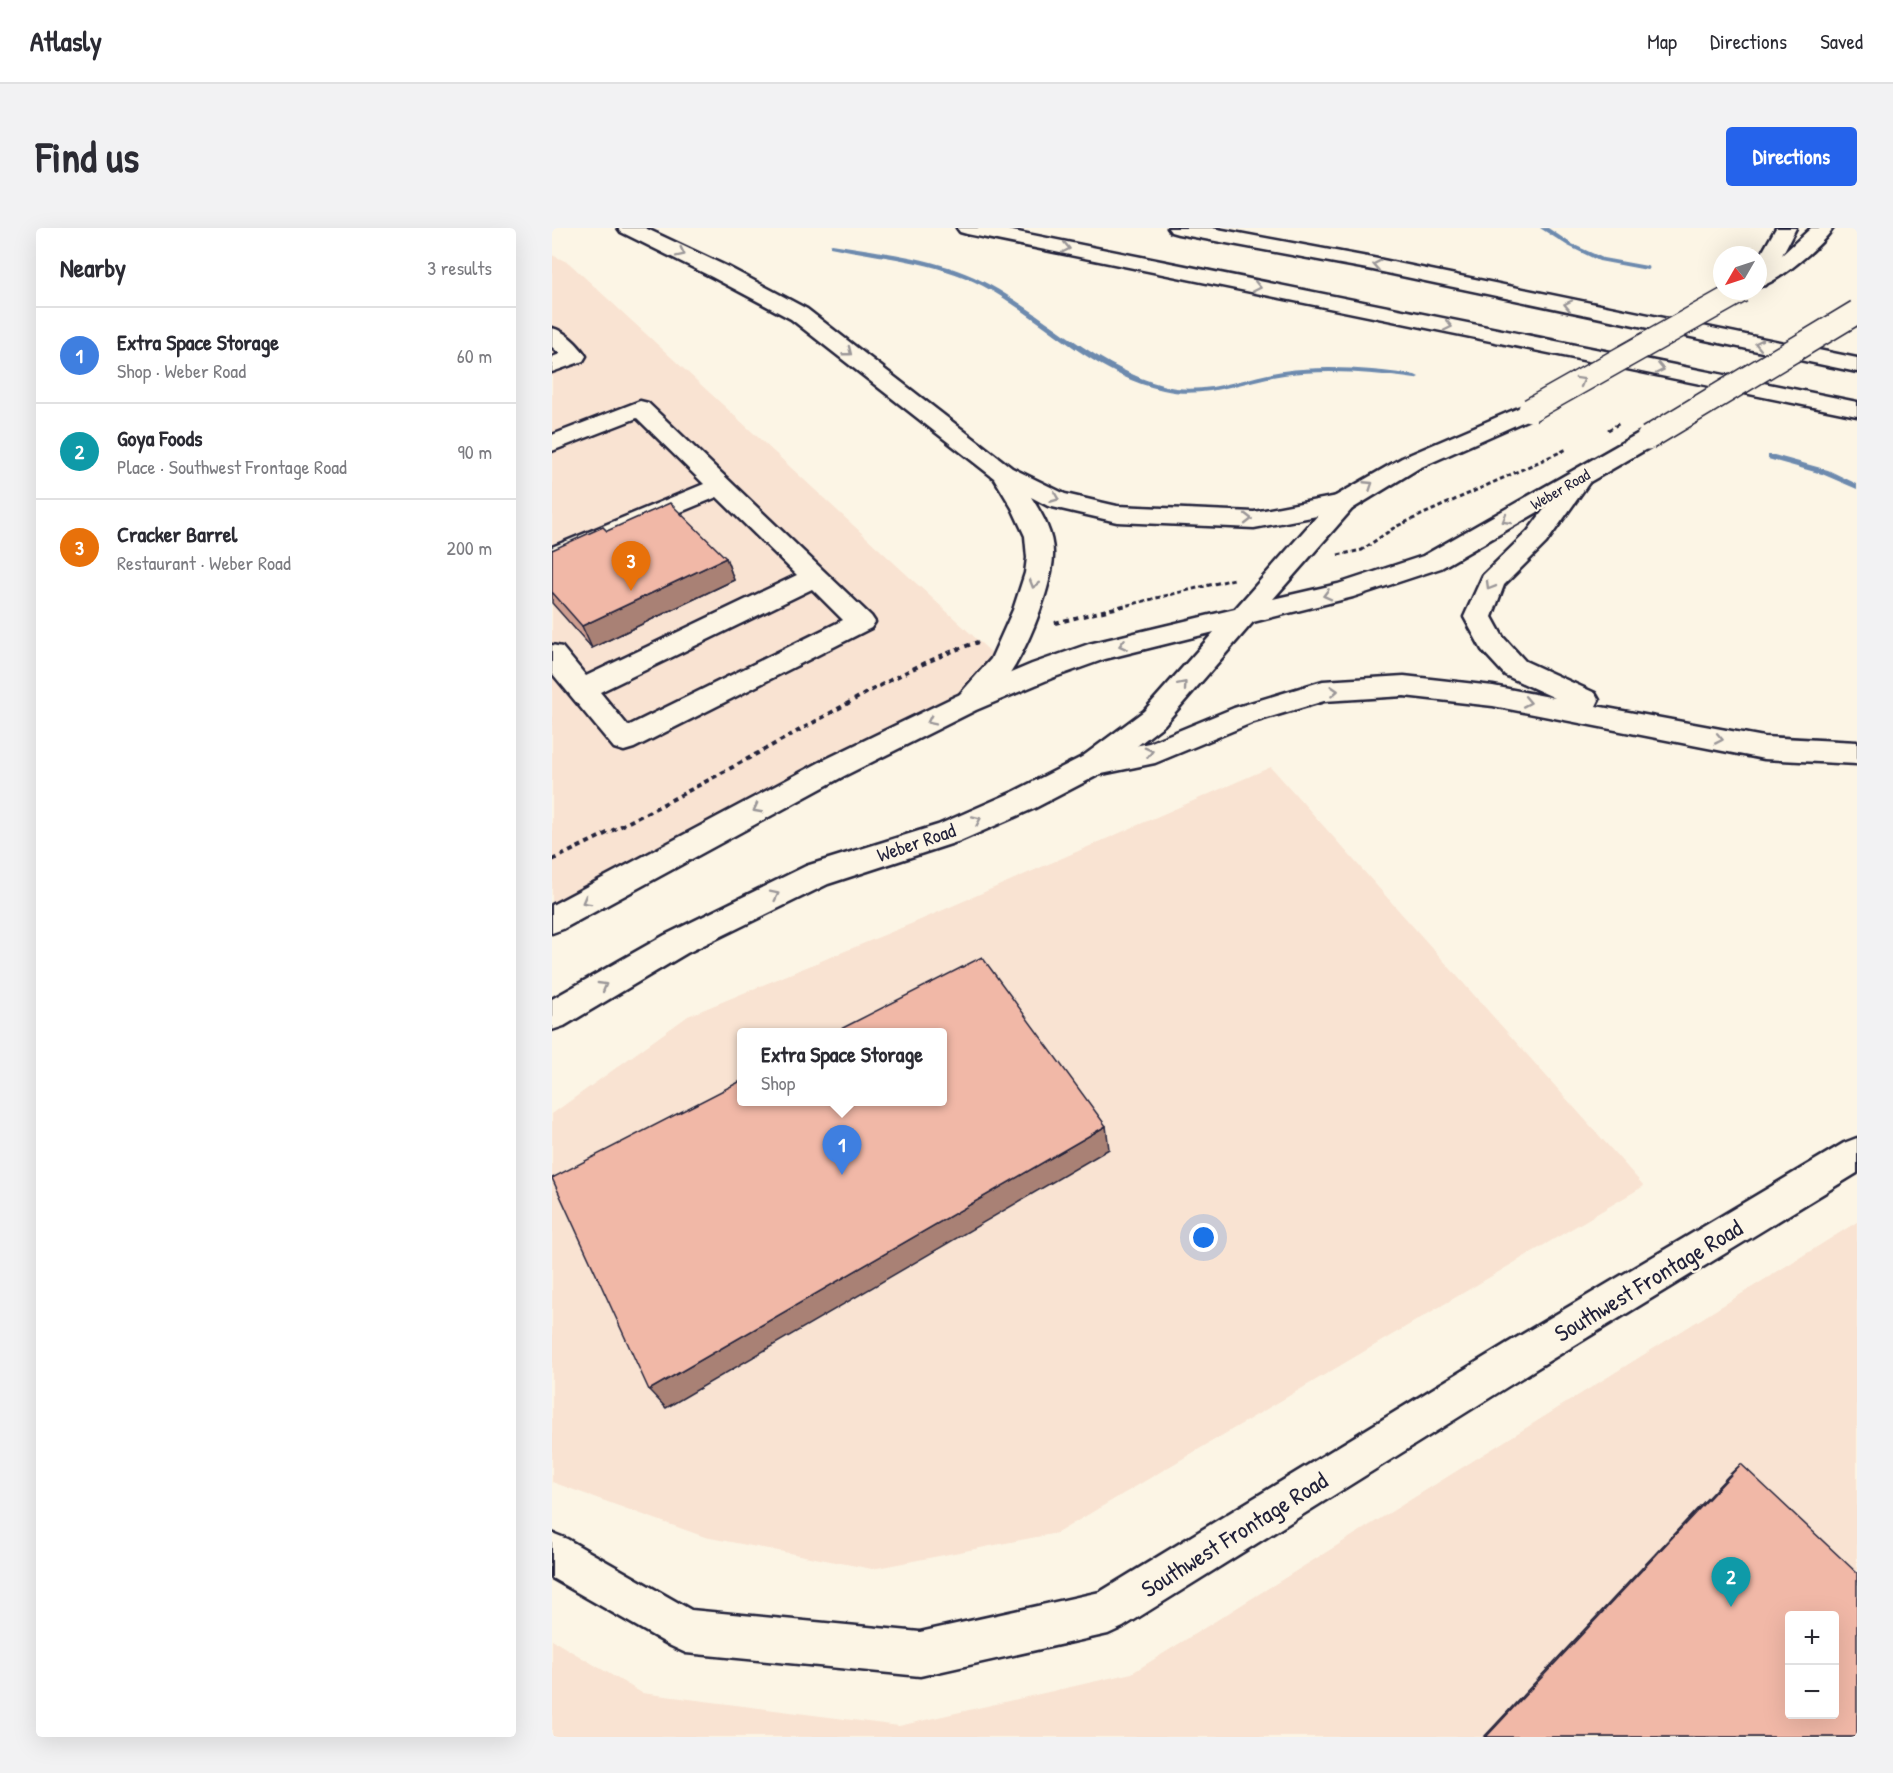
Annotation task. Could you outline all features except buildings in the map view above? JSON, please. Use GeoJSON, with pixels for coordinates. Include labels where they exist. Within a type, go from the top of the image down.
{"type":"FeatureCollection","features":[{"type":"Feature","properties":{"kind":"main road"},"geometry":{"type":"LineString","coordinates":[[628,228],[720,272],[799,314],[1003,473],[1057,500],[1117,514],[1254,520],[1343,503]]}},
{"type":"Feature","properties":{"kind":"main road"},"geometry":{"type":"LineString","coordinates":[[968,228],[1857,409]]}},
{"type":"Feature","properties":{"kind":"main road"},"geometry":{"type":"LineString","coordinates":[[1178,228],[1373,264],[1857,364]]}},
{"type":"Feature","properties":{"kind":"main road"},"geometry":{"type":"LineString","coordinates":[[1767,264],[1786,228]]}},
{"type":"Feature","properties":{"kind":"main road"},"geometry":{"type":"LineString","coordinates":[[1767,275],[1790,258],[1823,228]]}},
{"type":"Feature","properties":{"kind":"main road","name":"Weber Road"},"geometry":{"type":"LineString","coordinates":[[552,1016],[676,944],[817,874],[949,832],[1024,800],[1092,765],[1154,718],[1343,503],[1373,482],[1410,462],[1530,410],[1725,300]]}},
{"type":"Feature","properties":{"kind":"main road","name":"Weber Road"},"geometry":{"type":"LineString","coordinates":[[552,920],[834,768],[966,703],[1042,671],[1099,651],[1344,591],[1432,562],[1648,438],[1857,312]]}},
{"type":"Feature","properties":{"kind":"main road"},"geometry":{"type":"LineString","coordinates":[[552,334],[575,356],[552,365]]}},
{"type":"Feature","properties":{"kind":"main road"},"geometry":{"type":"LineString","coordinates":[[552,444],[640,408],[861,622],[624,741],[552,654]]}},
{"type":"Feature","properties":{"kind":"main road"},"geometry":{"type":"LineString","coordinates":[[966,703],[998,671],[1019,631],[1037,575],[1041,548],[1034,522],[1003,473]]}},
{"type":"Feature","properties":{"kind":"main road"},"geometry":{"type":"LineString","coordinates":[[1581,477],[1537,537],[1492,581],[1478,617],[1492,643],[1515,668],[1568,694],[1660,728]]}},
{"type":"Feature","properties":{"kind":"main road"},"geometry":{"type":"LineString","coordinates":[[552,558],[720,486]]}},
{"type":"Feature","properties":{"kind":"main road"},"geometry":{"type":"LineString","coordinates":[[582,689],[815,577]]}},
{"type":"Feature","properties":{"kind":"main road"},"geometry":{"type":"LineString","coordinates":[[1092,765],[1155,752],[1244,715],[1323,691],[1404,686],[1493,696],[1764,748],[1857,753]]}},
{"type":"Feature","properties":{"kind":"main road","name":"Southwest Frontage Road"},"geometry":{"type":"LineString","coordinates":[[552,1554],[686,1631],[920,1654],[1108,1612],[1520,1357],[1857,1154]]}},
{"type":"Feature","properties":{"kind":"shaded area"},"geometry":{"type":"Polygon","coordinates":[[[552,255],[569,263],[1008,668],[552,914],[552,255]]]}},
{"type":"Feature","properties":{"kind":"shaded area"},"geometry":{"type":"Polygon","coordinates":[[[1271,767],[1644,1186],[1057,1533],[872,1569],[705,1537],[552,1482],[552,1114],[688,1016],[918,921],[1271,767]]]}},
{"type":"Feature","properties":{"kind":"shaded area"},"geometry":{"type":"Polygon","coordinates":[[[1857,1222],[1857,1737],[552,1737],[552,1640],[642,1693],[899,1726],[1132,1673],[1857,1222]]]}},
{"type":"Feature","properties":{"kind":"waterway"},"geometry":{"type":"LineString","coordinates":[[1543,228],[1570,245],[1601,260],[1647,268]]}},
{"type":"Feature","properties":{"kind":"waterway"},"geometry":{"type":"LineString","coordinates":[[832,246],[931,264],[969,277],[1008,298],[1093,357],[1138,380],[1163,388],[1193,391],[1269,376],[1316,370],[1415,377]]}},
{"type":"Feature","properties":{"kind":"waterway"},"geometry":{"type":"LineString","coordinates":[[1771,457],[1825,472],[1857,487]]}},
{"type":"Feature","properties":{"kind":"place","name":"Cracker Barrel"},"geometry":{"type":"Point","coordinates":[631,591]}},
{"type":"Feature","properties":{"kind":"place","name":"Extra Space Storage"},"geometry":{"type":"Point","coordinates":[842,1175]}},
{"type":"Feature","properties":{"kind":"place","name":"Goya Foods"},"geometry":{"type":"Point","coordinates":[1731,1607]}}]}
